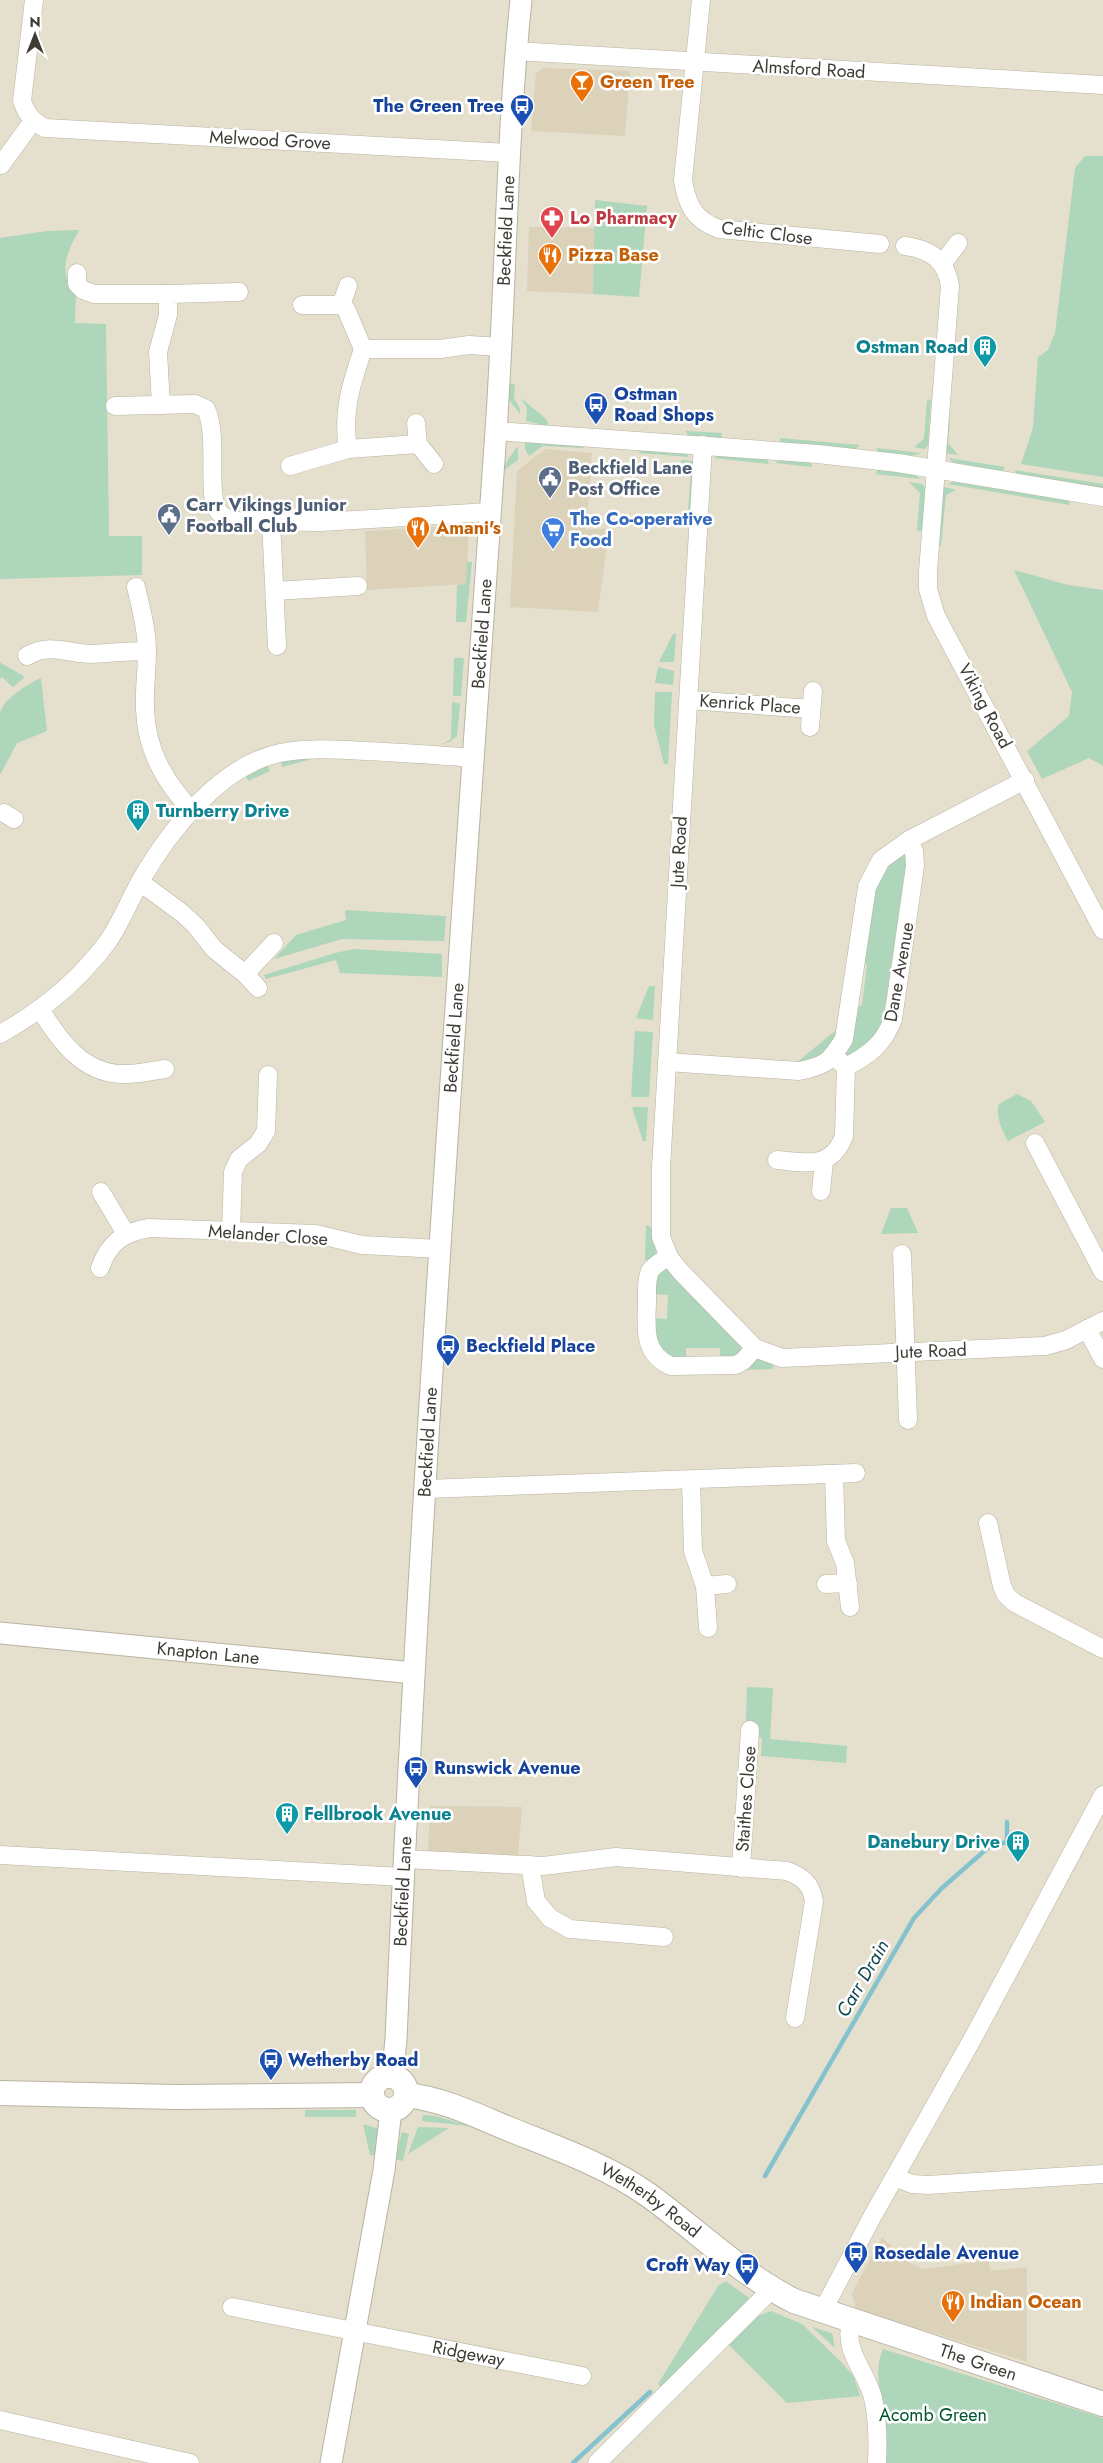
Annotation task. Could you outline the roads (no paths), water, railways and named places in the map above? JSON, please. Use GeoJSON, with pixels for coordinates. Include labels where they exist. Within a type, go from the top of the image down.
{"type":"FeatureCollection","features":[{"type":"Feature","properties":{"kind":"main road"},"geometry":{"type":"LineString","coordinates":[[386,2077],[392,2077],[404,2085],[398,2103],[376,2104],[372,2095],[376,2083],[386,2077]]}},
{"type":"Feature","properties":{"kind":"main road"},"geometry":{"type":"LineString","coordinates":[[0,2093],[176,2097],[372,2095]]}},
{"type":"Feature","properties":{"kind":"main road","name":"Wetherby Road"},"geometry":{"type":"LineString","coordinates":[[398,2103],[443,2103],[544,2143],[622,2179],[664,2206],[729,2260],[771,2290],[822,2312]]}},
{"type":"Feature","properties":{"kind":"main road","name":"The Green"},"geometry":{"type":"LineString","coordinates":[[822,2312],[1103,2404]]}},
{"type":"Feature","properties":{"kind":"street"},"geometry":{"type":"LineString","coordinates":[[1,165],[34,122],[26,112],[22,101],[34,0]]}},
{"type":"Feature","properties":{"kind":"street","name":"Beckfield Lane"},"geometry":{"type":"LineString","coordinates":[[392,2077],[396,2040],[414,1673],[489,512],[496,430],[509,153],[521,0]]}},
{"type":"Feature","properties":{"kind":"street","name":"Celtic Close"},"geometry":{"type":"LineString","coordinates":[[700,0],[693,61],[684,180],[690,208],[698,219],[719,229],[880,244]]}},
{"type":"Feature","properties":{"kind":"street","name":"Almsford Road"},"geometry":{"type":"LineString","coordinates":[[516,51],[1103,85]]}},
{"type":"Feature","properties":{"kind":"street","name":"Melwood Grove"},"geometry":{"type":"LineString","coordinates":[[34,122],[46,128],[60,129],[509,153]]}},
{"type":"Feature","properties":{"kind":"street"},"geometry":{"type":"LineString","coordinates":[[905,246],[920,248],[932,254],[943,263],[958,243]]}},
{"type":"Feature","properties":{"kind":"street","name":"Viking Road"},"geometry":{"type":"LineString","coordinates":[[943,263],[950,286],[928,572],[932,602],[936,616],[1025,780],[1103,930]]}},
{"type":"Feature","properties":{"kind":"street"},"geometry":{"type":"LineString","coordinates":[[77,272],[77,284],[84,290],[94,294],[239,292]]}},
{"type":"Feature","properties":{"kind":"street"},"geometry":{"type":"LineString","coordinates":[[341,305],[348,286]]}},
{"type":"Feature","properties":{"kind":"street"},"geometry":{"type":"LineString","coordinates":[[161,404],[158,352],[168,315],[168,294]]}},
{"type":"Feature","properties":{"kind":"street"},"geometry":{"type":"LineString","coordinates":[[302,305],[341,305],[346,309],[363,349],[348,396],[345,417],[348,449]]}},
{"type":"Feature","properties":{"kind":"street"},"geometry":{"type":"LineString","coordinates":[[363,349],[440,350],[469,345],[501,347]]}},
{"type":"Feature","properties":{"kind":"street"},"geometry":{"type":"LineString","coordinates":[[115,406],[195,404],[206,409],[211,420],[214,496],[217,510],[225,518],[238,521],[321,522],[489,512]]}},
{"type":"Feature","properties":{"kind":"street"},"geometry":{"type":"LineString","coordinates":[[416,423],[418,444],[434,464]]}},
{"type":"Feature","properties":{"kind":"street"},"geometry":{"type":"LineString","coordinates":[[496,430],[826,455],[935,468],[1103,497]]}},
{"type":"Feature","properties":{"kind":"street"},"geometry":{"type":"LineString","coordinates":[[290,466],[348,449],[418,444]]}},
{"type":"Feature","properties":{"kind":"street","name":"Jute Road"},"geometry":{"type":"LineString","coordinates":[[703,445],[659,1216],[661,1237],[669,1257],[681,1272],[755,1348],[782,1358],[1045,1346],[1066,1340],[1103,1321]]}},
{"type":"Feature","properties":{"kind":"street"},"geometry":{"type":"LineString","coordinates":[[272,522],[277,646]]}},
{"type":"Feature","properties":{"kind":"street"},"geometry":{"type":"LineString","coordinates":[[275,590],[358,586]]}},
{"type":"Feature","properties":{"kind":"street"},"geometry":{"type":"LineString","coordinates":[[136,587],[147,651],[144,709],[148,734],[162,774],[172,789],[192,811]]}},
{"type":"Feature","properties":{"kind":"street"},"geometry":{"type":"LineString","coordinates":[[27,656],[49,648],[90,654],[147,651]]}},
{"type":"Feature","properties":{"kind":"street","name":"Kenrick Place"},"geometry":{"type":"LineString","coordinates":[[810,727],[813,691]]}},
{"type":"Feature","properties":{"kind":"street","name":"Kenrick Place"},"geometry":{"type":"LineString","coordinates":[[689,700],[811,709]]}},
{"type":"Feature","properties":{"kind":"street"},"geometry":{"type":"LineString","coordinates":[[0,1034],[40,1009],[76,979],[111,935],[153,860],[192,811],[228,777],[250,764],[278,753],[319,749],[473,758]]}},
{"type":"Feature","properties":{"kind":"street"},"geometry":{"type":"LineString","coordinates":[[777,1160],[806,1163],[824,1161],[841,1145],[844,1136],[840,1062],[867,887],[881,860],[909,840],[1025,780]]}},
{"type":"Feature","properties":{"kind":"street","name":"Dane Avenue"},"geometry":{"type":"LineString","coordinates":[[667,1062],[799,1071],[840,1062],[878,1046],[888,1033],[893,1019],[916,866],[914,851],[909,840]]}},
{"type":"Feature","properties":{"kind":"street"},"geometry":{"type":"LineString","coordinates":[[140,882],[182,913],[223,959],[245,974],[258,988]]}},
{"type":"Feature","properties":{"kind":"street"},"geometry":{"type":"LineString","coordinates":[[245,974],[274,943]]}},
{"type":"Feature","properties":{"kind":"street"},"geometry":{"type":"LineString","coordinates":[[40,1009],[57,1035],[72,1053],[92,1067],[107,1072],[123,1074],[142,1064],[165,1069]]}},
{"type":"Feature","properties":{"kind":"street"},"geometry":{"type":"LineString","coordinates":[[231,1231],[233,1172],[240,1159],[258,1144],[266,1131],[268,1075]]}},
{"type":"Feature","properties":{"kind":"street"},"geometry":{"type":"LineString","coordinates":[[1035,1143],[1103,1272]]}},
{"type":"Feature","properties":{"kind":"street"},"geometry":{"type":"LineString","coordinates":[[821,1191],[824,1161]]}},
{"type":"Feature","properties":{"kind":"street"},"geometry":{"type":"LineString","coordinates":[[101,1192],[126,1234]]}},
{"type":"Feature","properties":{"kind":"street","name":"Melander Close"},"geometry":{"type":"LineString","coordinates":[[100,1268],[105,1254],[114,1242],[126,1234],[150,1228],[316,1234],[362,1245],[441,1249]]}},
{"type":"Feature","properties":{"kind":"street"},"geometry":{"type":"LineString","coordinates":[[902,1254],[904,1352],[908,1420]]}},
{"type":"Feature","properties":{"kind":"street"},"geometry":{"type":"LineString","coordinates":[[669,1257],[652,1268],[648,1280],[646,1330],[648,1344],[654,1354],[662,1362],[672,1366],[736,1365],[755,1348]]}},
{"type":"Feature","properties":{"kind":"street"},"geometry":{"type":"LineString","coordinates":[[1087,1330],[1103,1359]]}},
{"type":"Feature","properties":{"kind":"street"},"geometry":{"type":"LineString","coordinates":[[426,1489],[856,1473]]}},
{"type":"Feature","properties":{"kind":"street"},"geometry":{"type":"LineString","coordinates":[[834,1474],[836,1541],[845,1563],[850,1607]]}},
{"type":"Feature","properties":{"kind":"street"},"geometry":{"type":"LineString","coordinates":[[691,1480],[693,1551],[705,1586],[708,1628]]}},
{"type":"Feature","properties":{"kind":"street"},"geometry":{"type":"LineString","coordinates":[[988,1523],[1006,1596],[1015,1603],[1103,1649]]}},
{"type":"Feature","properties":{"kind":"street"},"geometry":{"type":"LineString","coordinates":[[826,1584],[848,1583]]}},
{"type":"Feature","properties":{"kind":"street"},"geometry":{"type":"LineString","coordinates":[[705,1586],[727,1584]]}},
{"type":"Feature","properties":{"kind":"street","name":"Knapton Lane"},"geometry":{"type":"LineString","coordinates":[[0,1633],[414,1673]]}},
{"type":"Feature","properties":{"kind":"street","name":"Staithes Close"},"geometry":{"type":"LineString","coordinates":[[741,1868],[750,1730]]}},
{"type":"Feature","properties":{"kind":"street"},"geometry":{"type":"LineString","coordinates":[[822,2312],[895,2177],[974,2038],[1103,1795]]}},
{"type":"Feature","properties":{"kind":"street"},"geometry":{"type":"LineString","coordinates":[[0,1855],[403,1868],[557,1865],[602,1857],[616,1857],[787,1871],[799,1876],[812,1890],[813,1915],[791,2008]]}},
{"type":"Feature","properties":{"kind":"street"},"geometry":{"type":"LineString","coordinates":[[530,1865],[536,1901],[550,1918],[570,1929],[664,1937]]}},
{"type":"Feature","properties":{"kind":"street"},"geometry":{"type":"LineString","coordinates":[[330,2463],[398,2103]]}},
{"type":"Feature","properties":{"kind":"street"},"geometry":{"type":"LineString","coordinates":[[895,2177],[912,2184],[928,2185],[1103,2174]]}},
{"type":"Feature","properties":{"kind":"street"},"geometry":{"type":"LineString","coordinates":[[597,2463],[771,2290]]}},
{"type":"Feature","properties":{"kind":"street","name":"Ridgeway"},"geometry":{"type":"LineString","coordinates":[[232,2307],[582,2376]]}},
{"type":"Feature","properties":{"kind":"street"},"geometry":{"type":"LineString","coordinates":[[851,2322],[848,2334],[849,2346],[865,2376],[876,2413],[877,2463]]}},
{"type":"Feature","properties":{"kind":"street"},"geometry":{"type":"LineString","coordinates":[[0,2420],[155,2459],[190,2463]]}},
{"type":"Feature","properties":{"kind":"waterway","name":"Carr Drain"},"geometry":{"type":"LineString","coordinates":[[765,2176],[914,1918],[942,1888],[990,1846],[1007,1842],[1007,1822]]}},
{"type":"Feature","properties":{"kind":"waterway","name":"Carr Drain"},"geometry":{"type":"LineString","coordinates":[[573,2463],[650,2392]]}},
{"type":"Feature","properties":{"kind":"place","name":"Green Tree"},"geometry":{"type":"Point","coordinates":[582,103]}},
{"type":"Feature","properties":{"kind":"place","name":"The Green Tree"},"geometry":{"type":"Point","coordinates":[522,127]}},
{"type":"Feature","properties":{"kind":"place","name":"Lo Pharmacy"},"geometry":{"type":"Point","coordinates":[552,239]}},
{"type":"Feature","properties":{"kind":"place","name":"Pizza Base"},"geometry":{"type":"Point","coordinates":[550,276]}},
{"type":"Feature","properties":{"kind":"place","name":"Ostman Road"},"geometry":{"type":"Point","coordinates":[985,368]}},
{"type":"Feature","properties":{"kind":"place","name":"Ostman Road Shops"},"geometry":{"type":"Point","coordinates":[596,425]}},
{"type":"Feature","properties":{"kind":"place","name":"Beckfield Lane Post Office"},"geometry":{"type":"Point","coordinates":[550,499]}},
{"type":"Feature","properties":{"kind":"place","name":"Carr Vikings Junior Football Club"},"geometry":{"type":"Point","coordinates":[169,536]}},
{"type":"Feature","properties":{"kind":"place","name":"Amani's"},"geometry":{"type":"Point","coordinates":[418,549]}},
{"type":"Feature","properties":{"kind":"place","name":"The Co-operative Food"},"geometry":{"type":"Point","coordinates":[553,550]}},
{"type":"Feature","properties":{"kind":"place","name":"Turnberry Drive"},"geometry":{"type":"Point","coordinates":[138,832]}},
{"type":"Feature","properties":{"kind":"place","name":"Beckfield Place"},"geometry":{"type":"Point","coordinates":[448,1367]}},
{"type":"Feature","properties":{"kind":"place","name":"Runswick Avenue"},"geometry":{"type":"Point","coordinates":[416,1789]}},
{"type":"Feature","properties":{"kind":"place","name":"Fellbrook Avenue"},"geometry":{"type":"Point","coordinates":[287,1835]}},
{"type":"Feature","properties":{"kind":"place","name":"Danebury Drive"},"geometry":{"type":"Point","coordinates":[1018,1863]}},
{"type":"Feature","properties":{"kind":"place","name":"Wetherby Road"},"geometry":{"type":"Point","coordinates":[271,2081]}},
{"type":"Feature","properties":{"kind":"place","name":"Rosedale Avenue"},"geometry":{"type":"Point","coordinates":[856,2274]}},
{"type":"Feature","properties":{"kind":"place","name":"Croft Way"},"geometry":{"type":"Point","coordinates":[747,2286]}},
{"type":"Feature","properties":{"kind":"place","name":"Indian Ocean"},"geometry":{"type":"Point","coordinates":[953,2323]}},
{"type":"Feature","properties":{"kind":"park label","name":"Acomb Green"},"geometry":{"type":"Point","coordinates":[933,2415]}}]}
